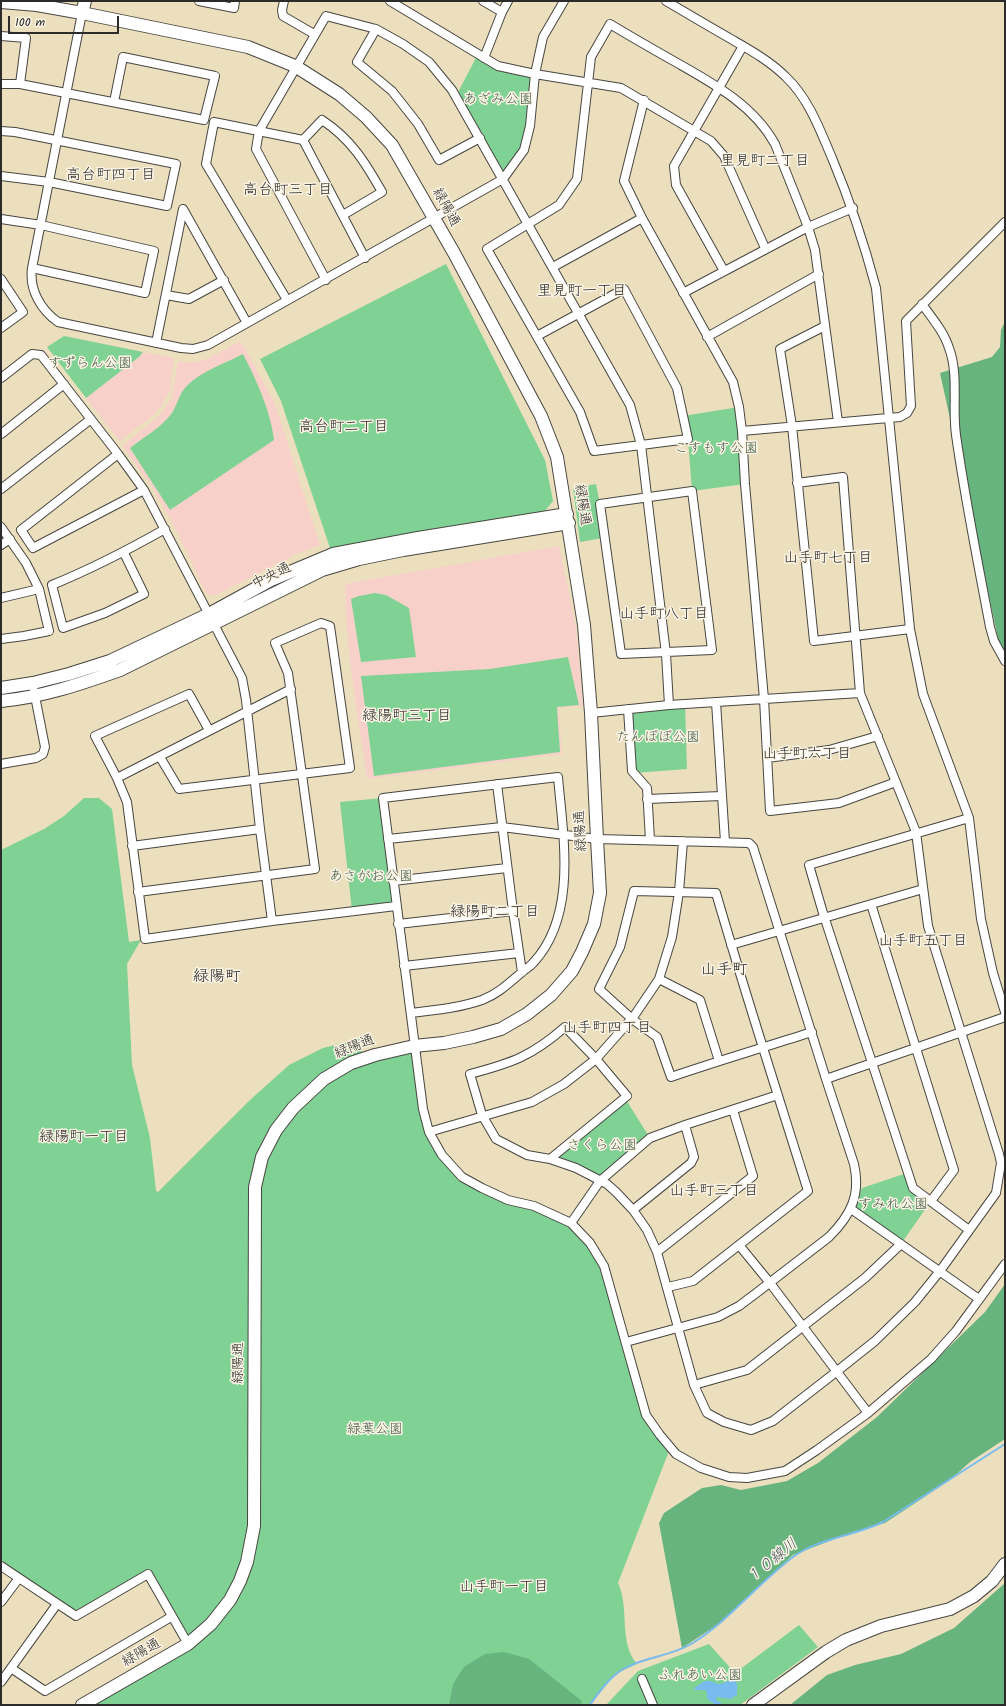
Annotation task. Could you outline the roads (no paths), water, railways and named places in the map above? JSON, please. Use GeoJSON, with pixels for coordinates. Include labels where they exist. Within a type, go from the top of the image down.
{"type":"FeatureCollection","features":[{"type":"Feature","properties":{"kind":"street"},"geometry":{"type":"LineString","coordinates":[[199,1],[234,8],[235,1]]}},
{"type":"Feature","properties":{"kind":"street"},"geometry":{"type":"LineString","coordinates":[[284,1],[282,10],[283,16],[314,34]]}},
{"type":"Feature","properties":{"kind":"street"},"geometry":{"type":"LineString","coordinates":[[390,1],[498,66],[535,74],[622,88],[695,130],[711,141],[724,156],[766,248]]}},
{"type":"Feature","properties":{"kind":"street"},"geometry":{"type":"LineString","coordinates":[[483,1],[502,12]]}},
{"type":"Feature","properties":{"kind":"street"},"geometry":{"type":"LineString","coordinates":[[484,58],[502,12],[508,1]]}},
{"type":"Feature","properties":{"kind":"street"},"geometry":{"type":"LineString","coordinates":[[84,7],[30,279],[34,293],[51,317],[58,322],[181,348],[193,348],[208,345],[287,300],[326,280],[503,179],[524,150],[530,126],[535,74],[543,37],[564,1]]}},
{"type":"Feature","properties":{"kind":"street"},"geometry":{"type":"LineString","coordinates":[[666,1],[772,64],[787,77],[799,92],[816,119],[852,208],[866,248],[876,288],[910,629],[922,694],[969,818],[981,919],[993,973],[1005,1012]]}},
{"type":"Feature","properties":{"kind":"street","name":"緑陽通"},"geometry":{"type":"LineString","coordinates":[[1,2],[84,7],[241,45],[296,66],[339,94],[366,117],[392,145],[460,264],[541,416],[557,457],[584,625],[591,713],[600,893],[594,924],[572,971],[562,984],[532,1011],[501,1028],[451,1042],[414,1046],[363,1058],[324,1079],[293,1108],[276,1130],[262,1157],[255,1187],[254,1526],[247,1562],[230,1600],[211,1624],[188,1644],[82,1705]]}},
{"type":"Feature","properties":{"kind":"street"},"geometry":{"type":"LineString","coordinates":[[326,280],[256,149],[259,131],[314,34],[326,16],[376,29],[403,44],[429,62],[452,90],[630,405],[641,445],[666,652],[668,705]]}},
{"type":"Feature","properties":{"kind":"street"},"geometry":{"type":"LineString","coordinates":[[537,336],[624,289],[677,388],[688,439],[594,451],[580,412],[487,249],[559,205],[577,179],[591,57],[610,24],[719,88],[747,108],[769,134],[775,144],[808,227],[815,250],[838,422]]}},
{"type":"Feature","properties":{"kind":"street"},"geometry":{"type":"LineString","coordinates":[[376,29],[357,62],[392,91],[418,124],[439,160],[480,138]]}},
{"type":"Feature","properties":{"kind":"street"},"geometry":{"type":"LineString","coordinates":[[1,36],[26,38],[20,84]]}},
{"type":"Feature","properties":{"kind":"street"},"geometry":{"type":"LineString","coordinates":[[724,271],[676,185],[674,166],[743,46]]}},
{"type":"Feature","properties":{"kind":"street"},"geometry":{"type":"LineString","coordinates":[[1,84],[20,84],[204,120],[215,76],[123,57],[114,102]]}},
{"type":"Feature","properties":{"kind":"street"},"geometry":{"type":"LineString","coordinates":[[644,100],[624,181],[642,218],[733,382],[739,407],[764,699],[770,811],[839,802],[896,782]]}},
{"type":"Feature","properties":{"kind":"street"},"geometry":{"type":"LineString","coordinates":[[303,140],[322,120],[338,131],[365,162],[382,192],[343,215]]}},
{"type":"Feature","properties":{"kind":"street"},"geometry":{"type":"LineString","coordinates":[[287,300],[206,164],[214,122],[303,140]]}},
{"type":"Feature","properties":{"kind":"street"},"geometry":{"type":"LineString","coordinates":[[1,131],[15,132],[176,164],[167,206],[49,182],[1,176]]}},
{"type":"Feature","properties":{"kind":"street"},"geometry":{"type":"LineString","coordinates":[[303,140],[365,258]]}},
{"type":"Feature","properties":{"kind":"street"},"geometry":{"type":"LineString","coordinates":[[683,293],[766,248],[808,227],[852,208]]}},
{"type":"Feature","properties":{"kind":"street"},"geometry":{"type":"LineString","coordinates":[[156,343],[183,209],[247,323]]}},
{"type":"Feature","properties":{"kind":"street"},"geometry":{"type":"LineString","coordinates":[[553,267],[642,218]]}},
{"type":"Feature","properties":{"kind":"street"},"geometry":{"type":"LineString","coordinates":[[1,219],[41,225],[154,251],[145,293],[32,268]]}},
{"type":"Feature","properties":{"kind":"street"},"geometry":{"type":"LineString","coordinates":[[742,431],[900,416],[907,413],[911,406],[906,321],[1005,222]]}},
{"type":"Feature","properties":{"kind":"street"},"geometry":{"type":"LineString","coordinates":[[707,337],[819,274]]}},
{"type":"Feature","properties":{"kind":"street"},"geometry":{"type":"LineString","coordinates":[[1,279],[22,312],[1,328]]}},
{"type":"Feature","properties":{"kind":"street"},"geometry":{"type":"LineString","coordinates":[[166,295],[189,299],[224,280]]}},
{"type":"Feature","properties":{"kind":"street"},"geometry":{"type":"LineString","coordinates":[[922,304],[942,332],[950,348],[953,367],[956,435],[975,548],[990,627],[994,641],[1005,661]]}},
{"type":"Feature","properties":{"kind":"street"},"geometry":{"type":"LineString","coordinates":[[825,326],[780,349],[792,426],[814,641],[910,629]]}},
{"type":"Feature","properties":{"kind":"street"},"geometry":{"type":"LineString","coordinates":[[1,378],[32,354],[41,355],[144,490],[242,678],[272,920]]}},
{"type":"Feature","properties":{"kind":"street"},"geometry":{"type":"LineString","coordinates":[[1,434],[64,384]]}},
{"type":"Feature","properties":{"kind":"street"},"geometry":{"type":"LineString","coordinates":[[1,489],[91,419]]}},
{"type":"Feature","properties":{"kind":"street"},"geometry":{"type":"LineString","coordinates":[[118,454],[21,530],[33,548],[144,490]]}},
{"type":"Feature","properties":{"kind":"street"},"geometry":{"type":"LineString","coordinates":[[550,1159],[627,1096],[596,1059],[565,1027],[530,1053],[502,1065],[470,1074],[482,1116],[496,1140],[527,1155],[550,1159],[576,1168],[600,1181],[616,1192],[633,1210],[647,1230],[657,1252],[668,1287],[694,1385],[707,1413],[724,1422],[751,1430],[773,1421],[875,1341],[893,1324],[915,1302],[940,1271],[996,1193],[1001,1163],[928,926],[916,832],[860,693],[857,636],[843,477],[797,483]]}},
{"type":"Feature","properties":{"kind":"street"},"geometry":{"type":"LineString","coordinates":[[692,491],[712,650],[666,652],[621,654],[600,504],[692,491]]}},
{"type":"Feature","properties":{"kind":"street","name":"中央通"},"geometry":{"type":"LineString","coordinates":[[1,688],[33,683],[69,674],[110,661],[322,570],[359,559],[568,518]]}},
{"type":"Feature","properties":{"kind":"street"},"geometry":{"type":"LineString","coordinates":[[1,527],[26,563],[39,589],[49,631],[1,639]]}},
{"type":"Feature","properties":{"kind":"street"},"geometry":{"type":"LineString","coordinates":[[124,553],[144,594],[105,613],[63,628],[52,585],[82,573],[124,553],[165,529]]}},
{"type":"Feature","properties":{"kind":"street"},"geometry":{"type":"LineString","coordinates":[[1,545],[10,539]]}},
{"type":"Feature","properties":{"kind":"street"},"geometry":{"type":"LineString","coordinates":[[1,598],[39,589]]}},
{"type":"Feature","properties":{"kind":"street","name":"中央通"},"geometry":{"type":"LineString","coordinates":[[1,701],[35,696],[84,683],[120,670],[211,618]]}},
{"type":"Feature","properties":{"kind":"street"},"geometry":{"type":"LineString","coordinates":[[138,892],[315,869],[302,774],[291,689],[288,673],[275,643],[321,624],[330,626],[350,768],[302,774],[255,780],[179,789],[160,757]]}},
{"type":"Feature","properties":{"kind":"street"},"geometry":{"type":"LineString","coordinates":[[1,764],[36,758],[43,754],[45,747],[33,683]]}},
{"type":"Feature","properties":{"kind":"street"},"geometry":{"type":"LineString","coordinates":[[117,778],[291,689]]}},
{"type":"Feature","properties":{"kind":"street"},"geometry":{"type":"LineString","coordinates":[[591,713],[668,705],[860,693]]}},
{"type":"Feature","properties":{"kind":"street"},"geometry":{"type":"LineString","coordinates":[[209,730],[189,694],[95,736],[117,778],[127,802],[145,939],[272,920],[396,906]]}},
{"type":"Feature","properties":{"kind":"street"},"geometry":{"type":"LineString","coordinates":[[716,702],[725,842]]}},
{"type":"Feature","properties":{"kind":"street"},"geometry":{"type":"LineString","coordinates":[[628,709],[632,771],[647,788],[650,840]]}},
{"type":"Feature","properties":{"kind":"street"},"geometry":{"type":"LineString","coordinates":[[767,758],[829,750],[878,736]]}},
{"type":"Feature","properties":{"kind":"street"},"geometry":{"type":"LineString","coordinates":[[411,1013],[456,1007],[483,1000],[504,988],[533,963],[544,948],[554,930],[560,913],[564,887],[563,835],[558,777],[383,798],[423,1109],[429,1132],[442,1155],[462,1177],[508,1200],[534,1206],[571,1223],[590,1243],[604,1266],[646,1415],[676,1454],[701,1468],[729,1477],[747,1478],[785,1471],[817,1450],[868,1413],[931,1359],[956,1331],[1005,1264]]}},
{"type":"Feature","properties":{"kind":"street"},"geometry":{"type":"LineString","coordinates":[[497,784],[522,972]]}},
{"type":"Feature","properties":{"kind":"street"},"geometry":{"type":"LineString","coordinates":[[647,799],[721,796]]}},
{"type":"Feature","properties":{"kind":"street"},"geometry":{"type":"LineString","coordinates":[[969,818],[916,832],[810,865],[825,918],[913,1188],[969,1230]]}},
{"type":"Feature","properties":{"kind":"street"},"geometry":{"type":"LineString","coordinates":[[388,838],[502,827],[597,839],[749,843],[753,847],[826,1080],[856,1170],[857,1190],[851,1208],[841,1225],[829,1237],[739,1306],[718,1317],[626,1342]]}},
{"type":"Feature","properties":{"kind":"street"},"geometry":{"type":"LineString","coordinates":[[132,846],[260,830]]}},
{"type":"Feature","properties":{"kind":"street"},"geometry":{"type":"LineString","coordinates":[[429,1132],[532,1102],[564,1084],[596,1059],[632,1019],[659,979],[672,937],[679,892],[683,841]]}},
{"type":"Feature","properties":{"kind":"street"},"geometry":{"type":"LineString","coordinates":[[393,881],[507,868]]}},
{"type":"Feature","properties":{"kind":"street"},"geometry":{"type":"LineString","coordinates":[[731,945],[923,889]]}},
{"type":"Feature","properties":{"kind":"street"},"geometry":{"type":"LineString","coordinates":[[668,1287],[693,1282],[808,1191],[764,1047],[731,945],[716,893],[634,891],[620,947],[599,990],[632,1019],[657,1037],[671,1077],[719,1060],[764,1047],[812,1032]]}},
{"type":"Feature","properties":{"kind":"street"},"geometry":{"type":"LineString","coordinates":[[870,904],[954,1170],[931,1201]]}},
{"type":"Feature","properties":{"kind":"street"},"geometry":{"type":"LineString","coordinates":[[398,924],[513,911]]}},
{"type":"Feature","properties":{"kind":"street"},"geometry":{"type":"LineString","coordinates":[[404,966],[519,953]]}},
{"type":"Feature","properties":{"kind":"street"},"geometry":{"type":"LineString","coordinates":[[659,979],[700,1000],[719,1060]]}},
{"type":"Feature","properties":{"kind":"street"},"geometry":{"type":"LineString","coordinates":[[826,1080],[1005,1017]]}},
{"type":"Feature","properties":{"kind":"street"},"geometry":{"type":"LineString","coordinates":[[571,1223],[600,1181],[650,1138],[778,1095]]}},
{"type":"Feature","properties":{"kind":"street"},"geometry":{"type":"LineString","coordinates":[[657,1252],[753,1176],[733,1110]]}},
{"type":"Feature","properties":{"kind":"street"},"geometry":{"type":"LineString","coordinates":[[633,1210],[691,1163],[694,1157],[685,1125]]}},
{"type":"Feature","properties":{"kind":"street"},"geometry":{"type":"LineString","coordinates":[[851,1208],[979,1299]]}},
{"type":"Feature","properties":{"kind":"street"},"geometry":{"type":"LineString","coordinates":[[694,1385],[747,1370],[865,1278],[901,1244]]}},
{"type":"Feature","properties":{"kind":"street"},"geometry":{"type":"LineString","coordinates":[[739,1245],[770,1283],[868,1413]]}},
{"type":"Feature","properties":{"kind":"street"},"geometry":{"type":"LineString","coordinates":[[753,1705],[826,1652],[846,1640],[881,1626],[950,1608],[974,1596],[992,1581],[1005,1564]]}},
{"type":"Feature","properties":{"kind":"street"},"geometry":{"type":"LineString","coordinates":[[1,1566],[76,1616],[148,1574],[188,1644]]}},
{"type":"Feature","properties":{"kind":"street"},"geometry":{"type":"LineString","coordinates":[[1,1602],[19,1578]]}},
{"type":"Feature","properties":{"kind":"street"},"geometry":{"type":"LineString","coordinates":[[1,1682],[57,1604]]}},
{"type":"Feature","properties":{"kind":"street"},"geometry":{"type":"LineString","coordinates":[[11,1668],[44,1691],[172,1617]]}},
{"type":"Feature","properties":{"kind":"street"},"geometry":{"type":"LineString","coordinates":[[642,1679],[653,1705]]}},
{"type":"Feature","properties":{"kind":"water"},"geometry":{"type":"Polygon","coordinates":[[[734,1678],[737,1684],[737,1695],[730,1699],[717,1697],[716,1700],[721,1703],[721,1705],[714,1705],[714,1703],[709,1701],[706,1690],[695,1690],[694,1688],[705,1681],[721,1684],[734,1678]]]}},
{"type":"Feature","properties":{"kind":"waterway","name":"１０線川"},"geometry":{"type":"LineString","coordinates":[[590,1705],[601,1689],[623,1669],[642,1661],[682,1649],[705,1635],[793,1557],[814,1545],[860,1531],[883,1522],[1005,1444]]}},
{"type":"Feature","properties":{"kind":"district","name":"里見町二丁目"},"geometry":{"type":"Point","coordinates":[765,162]}},
{"type":"Feature","properties":{"kind":"district","name":"高台町四丁目"},"geometry":{"type":"Point","coordinates":[111,176]}},
{"type":"Feature","properties":{"kind":"district","name":"高台町三丁目"},"geometry":{"type":"Point","coordinates":[288,191]}},
{"type":"Feature","properties":{"kind":"district","name":"里見町一丁目"},"geometry":{"type":"Point","coordinates":[582,292]}},
{"type":"Feature","properties":{"kind":"district","name":"高台町二丁目"},"geometry":{"type":"Point","coordinates":[344,428]}},
{"type":"Feature","properties":{"kind":"district","name":"山手町七丁目"},"geometry":{"type":"Point","coordinates":[828,559]}},
{"type":"Feature","properties":{"kind":"district","name":"山手町八丁目"},"geometry":{"type":"Point","coordinates":[664,615]}},
{"type":"Feature","properties":{"kind":"district","name":"緑陽町三丁目"},"geometry":{"type":"Point","coordinates":[407,717]}},
{"type":"Feature","properties":{"kind":"district","name":"山手町六丁目"},"geometry":{"type":"Point","coordinates":[807,755]}},
{"type":"Feature","properties":{"kind":"district","name":"緑陽町二丁目"},"geometry":{"type":"Point","coordinates":[495,913]}},
{"type":"Feature","properties":{"kind":"district","name":"山手町五丁目"},"geometry":{"type":"Point","coordinates":[923,942]}},
{"type":"Feature","properties":{"kind":"district","name":"山手町"},"geometry":{"type":"Point","coordinates":[724,971]}},
{"type":"Feature","properties":{"kind":"district","name":"緑陽町"},"geometry":{"type":"Point","coordinates":[217,978]}},
{"type":"Feature","properties":{"kind":"district","name":"山手町四丁目"},"geometry":{"type":"Point","coordinates":[607,1029]}},
{"type":"Feature","properties":{"kind":"district","name":"緑陽町一丁目"},"geometry":{"type":"Point","coordinates":[84,1138]}},
{"type":"Feature","properties":{"kind":"district","name":"山手町三丁目"},"geometry":{"type":"Point","coordinates":[714,1192]}},
{"type":"Feature","properties":{"kind":"district","name":"山手町一丁目"},"geometry":{"type":"Point","coordinates":[504,1588]}},
{"type":"Feature","properties":{"kind":"park label","name":"あざみ公園"},"geometry":{"type":"Point","coordinates":[498,101]}},
{"type":"Feature","properties":{"kind":"park label","name":"すずらん公園"},"geometry":{"type":"Point","coordinates":[90,365]}},
{"type":"Feature","properties":{"kind":"park label","name":"こすもす公園"},"geometry":{"type":"Point","coordinates":[716,450]}},
{"type":"Feature","properties":{"kind":"park label","name":"たんぽぽ公園"},"geometry":{"type":"Point","coordinates":[658,739]}},
{"type":"Feature","properties":{"kind":"park label","name":"あさがお公園"},"geometry":{"type":"Point","coordinates":[371,878]}},
{"type":"Feature","properties":{"kind":"park label","name":"さくら公園"},"geometry":{"type":"Point","coordinates":[602,1147]}},
{"type":"Feature","properties":{"kind":"park label","name":"すみれ公園"},"geometry":{"type":"Point","coordinates":[893,1206]}},
{"type":"Feature","properties":{"kind":"park label","name":"緑葉公園"},"geometry":{"type":"Point","coordinates":[375,1431]}},
{"type":"Feature","properties":{"kind":"park label","name":"ふれあい公園"},"geometry":{"type":"Point","coordinates":[700,1677]}}]}
